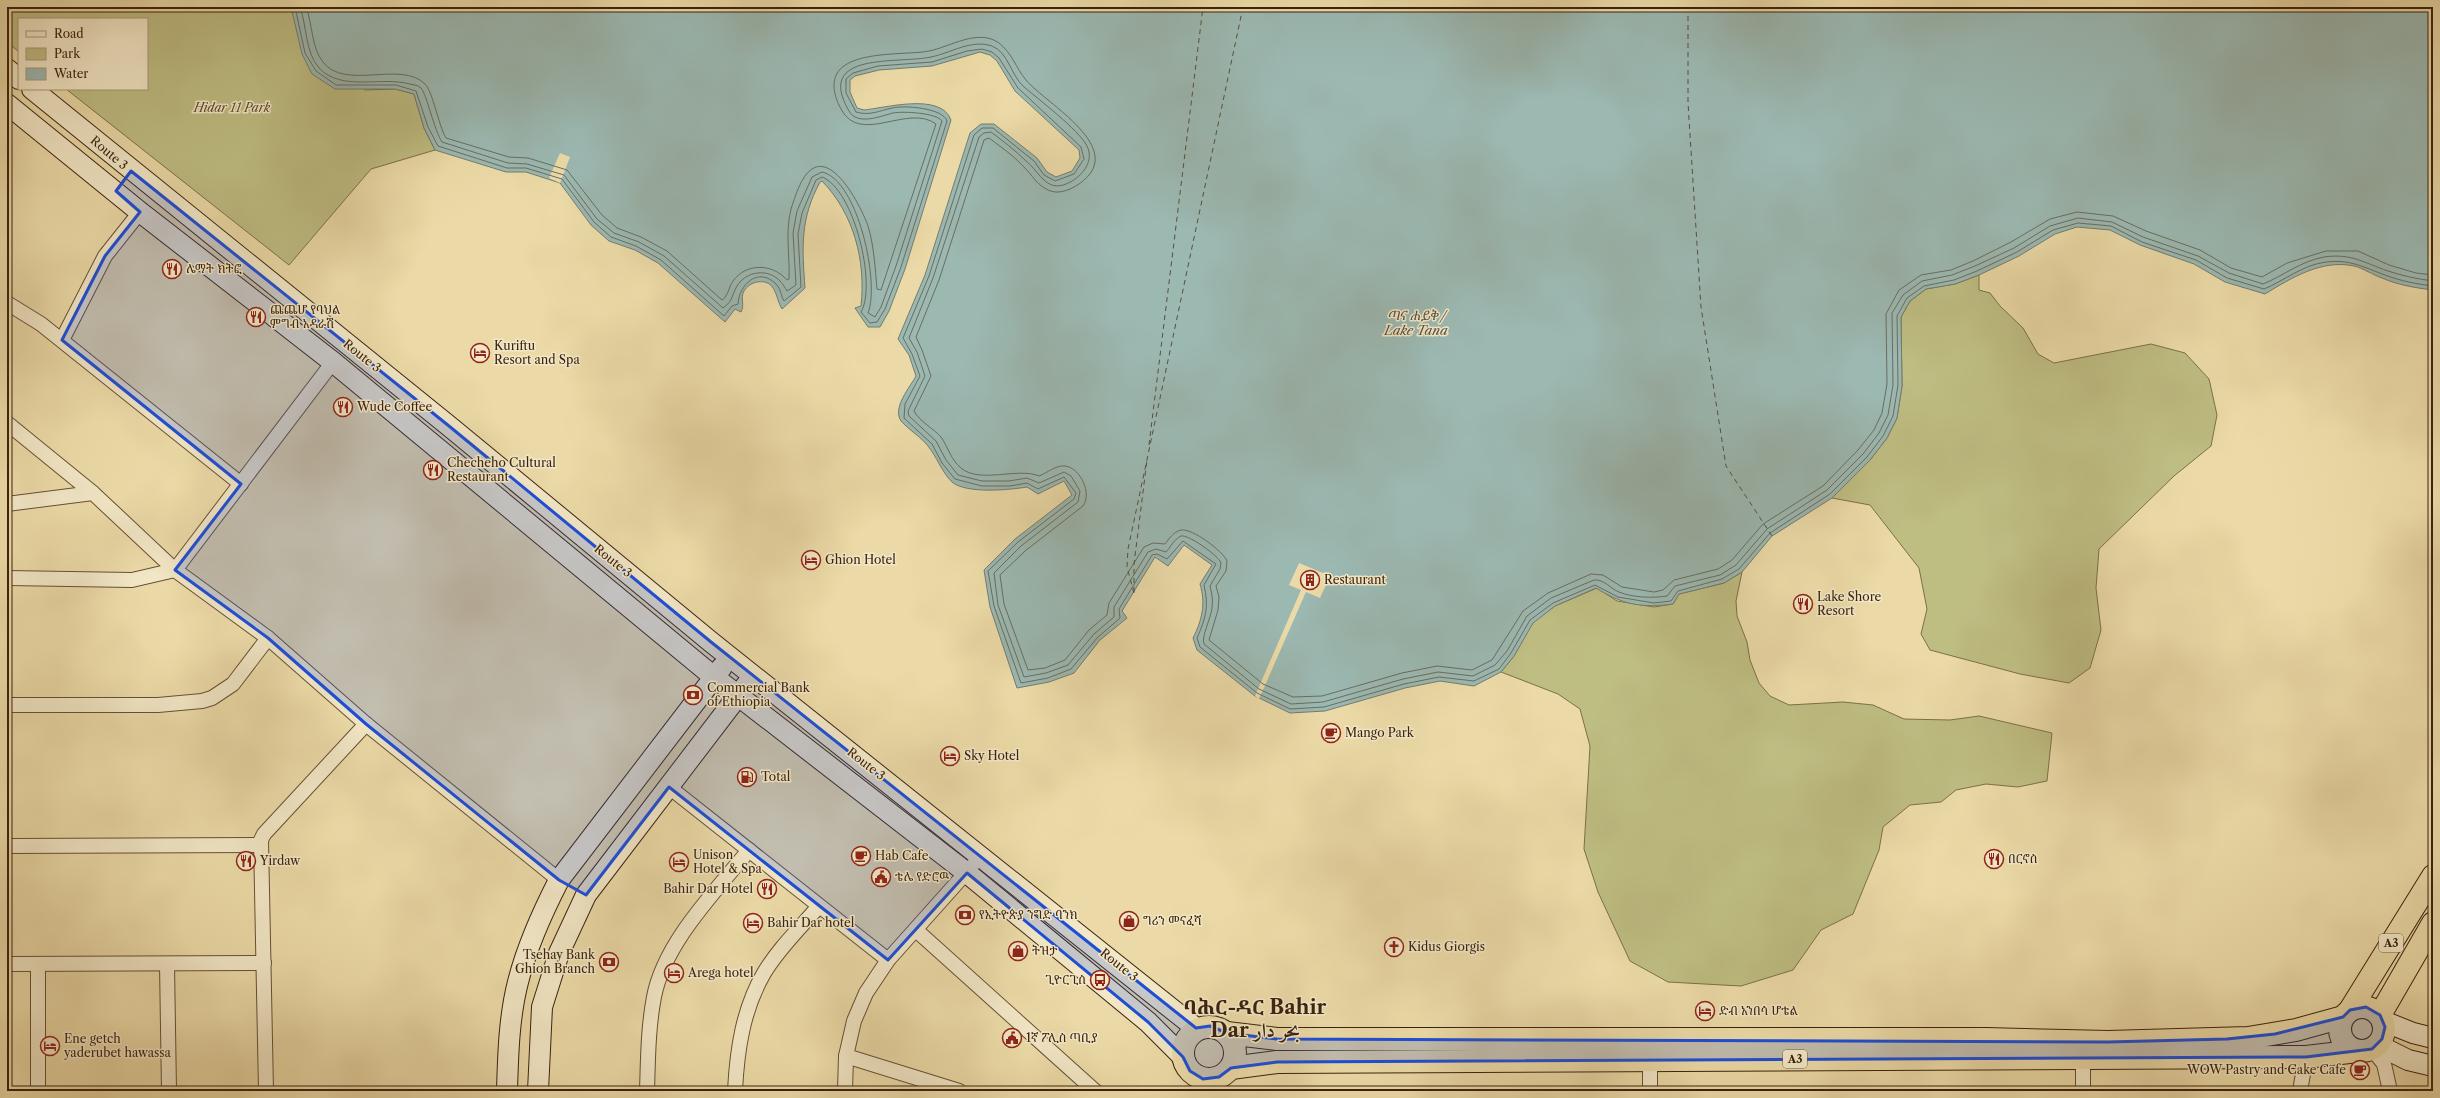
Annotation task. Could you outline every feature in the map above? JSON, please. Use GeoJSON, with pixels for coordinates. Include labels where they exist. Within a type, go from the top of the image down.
{"type":"FeatureCollection","features":[{"type":"Feature","properties":{"kind":"highway","name":"A3"},"geometry":{"type":"LineString","coordinates":[[2346,1014],[2433,876]]}},
{"type":"Feature","properties":{"kind":"highway","name":"A3"},"geometry":{"type":"LineString","coordinates":[[1197,1029],[1210,1026],[1227,1033],[1277,1039],[1705,1038],[2306,1057],[2370,1048],[2384,1033],[2381,1018],[2433,923]]}},
{"type":"Feature","properties":{"kind":"highway","name":"A3"},"geometry":{"type":"LineString","coordinates":[[1183,1057],[1197,1083],[1227,1077],[1277,1062],[1705,1060],[2083,1049],[2248,1038],[2296,1030],[2366,1007],[2381,1018]]}},
{"type":"Feature","properties":{"kind":"highway"},"geometry":{"type":"LineString","coordinates":[[2346,1014],[2340,1026],[2342,1038],[2350,1048],[2370,1048]]}},
{"type":"Feature","properties":{"kind":"highway"},"geometry":{"type":"LineString","coordinates":[[1183,1057],[1185,1040],[1197,1029]]}},
{"type":"Feature","properties":{"kind":"highway"},"geometry":{"type":"LineString","coordinates":[[1227,1033],[1235,1046],[1236,1054],[1227,1077]]}},
{"type":"Feature","properties":{"kind":"highway"},"geometry":{"type":"LineString","coordinates":[[1630,1038],[1640,1060]]}},
{"type":"Feature","properties":{"kind":"highway"},"geometry":{"type":"LineString","coordinates":[[1705,1038],[1705,1060]]}},
{"type":"Feature","properties":{"kind":"highway"},"geometry":{"type":"LineString","coordinates":[[1356,1062],[1357,1039]]}},
{"type":"Feature","properties":{"kind":"main road"},"geometry":{"type":"LineString","coordinates":[[7,69],[18,78]]}},
{"type":"Feature","properties":{"kind":"main road","name":"Route 3"},"geometry":{"type":"LineString","coordinates":[[33,90],[131,171],[449,426],[730,657],[981,855],[1197,1029]]}},
{"type":"Feature","properties":{"kind":"main road"},"geometry":{"type":"LineString","coordinates":[[7,104],[140,212],[333,362],[714,677],[967,872],[1148,1022],[1183,1057]]}},
{"type":"Feature","properties":{"kind":"main road"},"geometry":{"type":"LineString","coordinates":[[116,191],[131,171]]}},
{"type":"Feature","properties":{"kind":"main road"},"geometry":{"type":"LineString","coordinates":[[302,338],[317,320]]}},
{"type":"Feature","properties":{"kind":"main road"},"geometry":{"type":"LineString","coordinates":[[433,446],[449,426]]}},
{"type":"Feature","properties":{"kind":"main road"},"geometry":{"type":"LineString","coordinates":[[507,1091],[509,1044],[518,983],[539,921],[559,880],[730,657]]}},
{"type":"Feature","properties":{"kind":"main road"},"geometry":{"type":"LineString","coordinates":[[538,1091],[542,1007],[559,953],[586,895],[754,676]]}},
{"type":"Feature","properties":{"kind":"main road"},"geometry":{"type":"LineString","coordinates":[[646,767],[669,787]]}},
{"type":"Feature","properties":{"kind":"main road"},"geometry":{"type":"LineString","coordinates":[[559,880],[586,895]]}},
{"type":"Feature","properties":{"kind":"main road"},"geometry":{"type":"LineString","coordinates":[[2381,1018],[2413,1033],[2433,1038]]}},
{"type":"Feature","properties":{"kind":"main road"},"geometry":{"type":"LineString","coordinates":[[2370,1048],[2433,1066]]}},
{"type":"Feature","properties":{"kind":"street"},"geometry":{"type":"LineString","coordinates":[[62,340],[105,256],[140,212]]}},
{"type":"Feature","properties":{"kind":"street"},"geometry":{"type":"LineString","coordinates":[[7,303],[41,324],[62,340],[241,484]]}},
{"type":"Feature","properties":{"kind":"street"},"geometry":{"type":"LineString","coordinates":[[7,578],[132,580],[175,570],[333,362]]}},
{"type":"Feature","properties":{"kind":"street"},"geometry":{"type":"LineString","coordinates":[[7,423],[92,493],[175,570],[268,638],[366,724],[559,880]]}},
{"type":"Feature","properties":{"kind":"street"},"geometry":{"type":"LineString","coordinates":[[7,504],[92,493]]}},
{"type":"Feature","properties":{"kind":"street"},"geometry":{"type":"LineString","coordinates":[[7,706],[158,705],[207,700],[233,684],[268,638]]}},
{"type":"Feature","properties":{"kind":"street"},"geometry":{"type":"LineString","coordinates":[[266,1091],[261,845],[264,834],[366,724]]}},
{"type":"Feature","properties":{"kind":"street"},"geometry":{"type":"LineString","coordinates":[[669,787],[888,960]]}},
{"type":"Feature","properties":{"kind":"street"},"geometry":{"type":"LineString","coordinates":[[7,846],[261,845]]}},
{"type":"Feature","properties":{"kind":"street"},"geometry":{"type":"LineString","coordinates":[[647,1091],[648,1038],[654,996],[666,964],[685,930],[749,850]]}},
{"type":"Feature","properties":{"kind":"street"},"geometry":{"type":"LineString","coordinates":[[845,1091],[846,1056],[854,1021],[866,993],[888,960],[981,855]]}},
{"type":"Feature","properties":{"kind":"street"},"geometry":{"type":"LineString","coordinates":[[735,1091],[738,1050],[748,1009],[764,972],[819,906]]}},
{"type":"Feature","properties":{"kind":"street"},"geometry":{"type":"LineString","coordinates":[[916,930],[1095,1091]]}},
{"type":"Feature","properties":{"kind":"street"},"geometry":{"type":"LineString","coordinates":[[7,964],[264,964]]}},
{"type":"Feature","properties":{"kind":"street"},"geometry":{"type":"LineString","coordinates":[[38,964],[38,1091]]}},
{"type":"Feature","properties":{"kind":"street"},"geometry":{"type":"LineString","coordinates":[[167,964],[169,1091]]}},
{"type":"Feature","properties":{"kind":"street"},"geometry":{"type":"LineString","coordinates":[[2370,1048],[2384,1064],[2390,1091]]}},
{"type":"Feature","properties":{"kind":"street"},"geometry":{"type":"LineString","coordinates":[[2083,1049],[2083,1091]]}},
{"type":"Feature","properties":{"kind":"street"},"geometry":{"type":"LineString","coordinates":[[846,1056],[959,1091]]}},
{"type":"Feature","properties":{"kind":"street"},"geometry":{"type":"LineString","coordinates":[[2300,1091],[2306,1057]]}},
{"type":"Feature","properties":{"kind":"street"},"geometry":{"type":"LineString","coordinates":[[1640,1060],[1650,1091]]}},
{"type":"Feature","properties":{"kind":"highlighted area"},"geometry":{"type":"Polygon","coordinates":[[[131,171],[449,426],[711,642],[1196,1028],[1210,1026],[1227,1033],[1277,1039],[2108,1042],[2227,1039],[2275,1034],[2343,1017],[2350,1010],[2366,1007],[2380,1015],[2385,1027],[2382,1039],[2372,1049],[2306,1057],[1277,1062],[1231,1068],[1219,1077],[1203,1079],[1190,1071],[1183,1057],[1148,1022],[967,873],[888,960],[669,787],[586,895],[559,880],[366,724],[268,638],[175,570],[241,484],[62,340],[105,256],[140,212],[116,191],[131,171]]]}},
{"type":"Feature","properties":{"kind":"green space","name":"Hidar 11 Park"},"geometry":{"type":"Polygon","coordinates":[[[7,7],[291,7],[294,16],[365,90],[395,89],[414,94],[424,128],[435,150],[371,169],[289,265],[67,90],[148,90],[148,18],[18,18],[18,51],[7,42],[7,7]]]}},
{"type":"Feature","properties":{"kind":"green space"},"geometry":{"type":"Polygon","coordinates":[[[1979,275],[1979,290],[1990,293],[2000,306],[2023,328],[2038,354],[2054,363],[2151,344],[2185,353],[2209,379],[2217,415],[2211,446],[2174,476],[2099,549],[2096,588],[2101,630],[2090,668],[2069,683],[2020,674],[1930,650],[1921,634],[1927,609],[1919,568],[1870,505],[1832,498],[1870,460],[1887,438],[1897,418],[1902,386],[1901,317],[1910,301],[1926,289],[1955,284],[1979,275]]]}},
{"type":"Feature","properties":{"kind":"green space"},"geometry":{"type":"Polygon","coordinates":[[[1742,572],[1736,601],[1737,616],[1747,642],[1750,660],[1759,683],[1770,696],[1789,705],[1843,702],[1873,705],[1904,719],[1950,720],[1979,716],[2052,733],[2047,781],[2018,787],[1986,784],[1956,790],[1941,802],[1910,805],[1883,827],[1879,850],[1853,914],[1821,930],[1793,970],[1741,986],[1668,982],[1630,961],[1598,892],[1584,849],[1590,746],[1580,709],[1558,694],[1501,672],[1514,656],[1532,623],[1555,606],[1597,588],[1617,601],[1654,607],[1673,604],[1679,594],[1724,583],[1742,572]]]}},
{"type":"Feature","properties":{"kind":"water","name":"ጣና ሐይቅ / Lake Tana"},"geometry":{"type":"Polygon","coordinates":[[[291,7],[2433,7],[2433,290],[2401,284],[2379,277],[2354,266],[2330,265],[2307,271],[2265,294],[2225,282],[2194,264],[2140,245],[2110,230],[2077,227],[2055,234],[2019,256],[1979,275],[1955,284],[1926,289],[1910,301],[1901,317],[1902,386],[1897,418],[1887,438],[1870,460],[1832,498],[1772,536],[1742,572],[1724,583],[1679,594],[1673,604],[1652,606],[1624,602],[1596,588],[1555,606],[1533,623],[1514,656],[1501,672],[1474,686],[1440,681],[1405,688],[1325,711],[1290,713],[1255,696],[1197,650],[1193,638],[1199,625],[1203,605],[1200,584],[1212,565],[1184,545],[1168,566],[1155,557],[1122,611],[1127,618],[1100,640],[1074,673],[1049,682],[1017,688],[990,607],[984,570],[1015,539],[1072,495],[1064,481],[1038,494],[1027,487],[977,490],[959,486],[948,478],[928,446],[901,421],[899,416],[900,404],[916,376],[909,355],[898,339],[925,275],[970,133],[981,124],[994,124],[1037,158],[1047,172],[1056,177],[1072,171],[1080,158],[1079,150],[1015,91],[997,61],[990,55],[980,52],[932,66],[879,70],[855,76],[850,80],[850,92],[857,108],[864,110],[898,105],[925,104],[936,106],[945,111],[951,120],[905,269],[889,311],[880,327],[868,327],[855,308],[861,306],[862,272],[855,239],[850,223],[842,208],[822,181],[813,195],[806,221],[803,246],[805,288],[782,309],[772,286],[764,282],[753,283],[744,291],[742,296],[743,307],[741,312],[735,309],[725,322],[658,263],[635,250],[609,241],[591,225],[560,183],[526,172],[506,172],[435,150],[424,128],[414,94],[395,89],[335,89],[312,74],[302,54],[291,7]]]}},
{"type":"Feature","properties":{"kind":"pier"},"geometry":{"type":"Polygon","coordinates":[[[560,153],[570,157],[560,183],[549,178],[560,153]]]}},
{"type":"Feature","properties":{"kind":"pier"},"geometry":{"type":"Polygon","coordinates":[[[1299,563],[1330,576],[1320,598],[1306,592],[1259,699],[1255,696],[1301,590],[1289,585],[1299,563]]]}},
{"type":"Feature","properties":{"kind":"ferry route"},"geometry":{"type":"LineString","coordinates":[[1149,445],[1203,7]]}},
{"type":"Feature","properties":{"kind":"ferry route"},"geometry":{"type":"LineString","coordinates":[[1134,593],[1127,567],[1128,549],[1243,7]]}},
{"type":"Feature","properties":{"kind":"ferry route"},"geometry":{"type":"LineString","coordinates":[[1688,7],[1688,103],[1701,307],[1726,466],[1772,536]]}},
{"type":"Feature","properties":{"kind":"ferry route"},"geometry":{"type":"LineString","coordinates":[[1134,592],[1134,564],[1147,460]]}},
{"type":"Feature","properties":{"kind":"place","name":"ሌማት ክትፎ"},"geometry":{"type":"Point","coordinates":[172,269]}},
{"type":"Feature","properties":{"kind":"place","name":"ጨጨሆ የባህል ምግብ አዳራሽ"},"geometry":{"type":"Point","coordinates":[256,317]}},
{"type":"Feature","properties":{"kind":"place","name":"Kuriftu Resort and Spa"},"geometry":{"type":"Point","coordinates":[480,353]}},
{"type":"Feature","properties":{"kind":"place","name":"Wude Coffee"},"geometry":{"type":"Point","coordinates":[343,407]}},
{"type":"Feature","properties":{"kind":"place","name":"Checheho Cultural Restaurant"},"geometry":{"type":"Point","coordinates":[433,470]}},
{"type":"Feature","properties":{"kind":"place","name":"Ghion Hotel"},"geometry":{"type":"Point","coordinates":[811,560]}},
{"type":"Feature","properties":{"kind":"place","name":"Restaurant"},"geometry":{"type":"Point","coordinates":[1310,580]}},
{"type":"Feature","properties":{"kind":"place","name":"Lake Shore Resort"},"geometry":{"type":"Point","coordinates":[1803,604]}},
{"type":"Feature","properties":{"kind":"place","name":"Commercial Bank of Ethiopia"},"geometry":{"type":"Point","coordinates":[693,695]}},
{"type":"Feature","properties":{"kind":"place","name":"Mango Park"},"geometry":{"type":"Point","coordinates":[1331,733]}},
{"type":"Feature","properties":{"kind":"place","name":"Sky Hotel"},"geometry":{"type":"Point","coordinates":[950,756]}},
{"type":"Feature","properties":{"kind":"place","name":"Total"},"geometry":{"type":"Point","coordinates":[747,777]}},
{"type":"Feature","properties":{"kind":"place","name":"Hab Cafe"},"geometry":{"type":"Point","coordinates":[861,856]}},
{"type":"Feature","properties":{"kind":"place","name":"በርኖስ"},"geometry":{"type":"Point","coordinates":[1994,859]}},
{"type":"Feature","properties":{"kind":"place","name":"Yirdaw"},"geometry":{"type":"Point","coordinates":[246,861]}},
{"type":"Feature","properties":{"kind":"place","name":"Unison Hotel & Spa"},"geometry":{"type":"Point","coordinates":[679,862]}},
{"type":"Feature","properties":{"kind":"place","name":"ቴሌ የድሮዉ"},"geometry":{"type":"Point","coordinates":[881,877]}},
{"type":"Feature","properties":{"kind":"place","name":"Bahir Dar Hotel"},"geometry":{"type":"Point","coordinates":[767,889]}},
{"type":"Feature","properties":{"kind":"place","name":"የኢትዮጵያ ንግድ ባንክ"},"geometry":{"type":"Point","coordinates":[965,915]}},
{"type":"Feature","properties":{"kind":"place","name":"ግሪን መናፈሻ"},"geometry":{"type":"Point","coordinates":[1129,921]}},
{"type":"Feature","properties":{"kind":"place","name":"Bahir Dar hotel"},"geometry":{"type":"Point","coordinates":[753,923]}},
{"type":"Feature","properties":{"kind":"place","name":"Kidus Giorgis"},"geometry":{"type":"Point","coordinates":[1394,947]}},
{"type":"Feature","properties":{"kind":"place","name":"ትዝታ"},"geometry":{"type":"Point","coordinates":[1018,951]}},
{"type":"Feature","properties":{"kind":"place","name":"Tsehay Bank Ghion Branch"},"geometry":{"type":"Point","coordinates":[609,962]}},
{"type":"Feature","properties":{"kind":"place","name":"Arega hotel"},"geometry":{"type":"Point","coordinates":[674,973]}},
{"type":"Feature","properties":{"kind":"place","name":"ጊዮርጊስ"},"geometry":{"type":"Point","coordinates":[1100,980]}},
{"type":"Feature","properties":{"kind":"place","name":"ድብ አንበሳ ሆቴል"},"geometry":{"type":"Point","coordinates":[1705,1011]}},
{"type":"Feature","properties":{"kind":"place","name":"1ኛ ፖሊስ ጣቢያ"},"geometry":{"type":"Point","coordinates":[1012,1038]}},
{"type":"Feature","properties":{"kind":"place","name":"Ene getch yaderubet hawassa"},"geometry":{"type":"Point","coordinates":[50,1046]}},
{"type":"Feature","properties":{"kind":"place","name":"WOW Pastry and Cake Cafe"},"geometry":{"type":"Point","coordinates":[2360,1070]}},
{"type":"Feature","properties":{"kind":"district","name":"ባሕር-ዳር Bahir Dar بحر دار"},"geometry":{"type":"Point","coordinates":[1255,1018]}}]}
